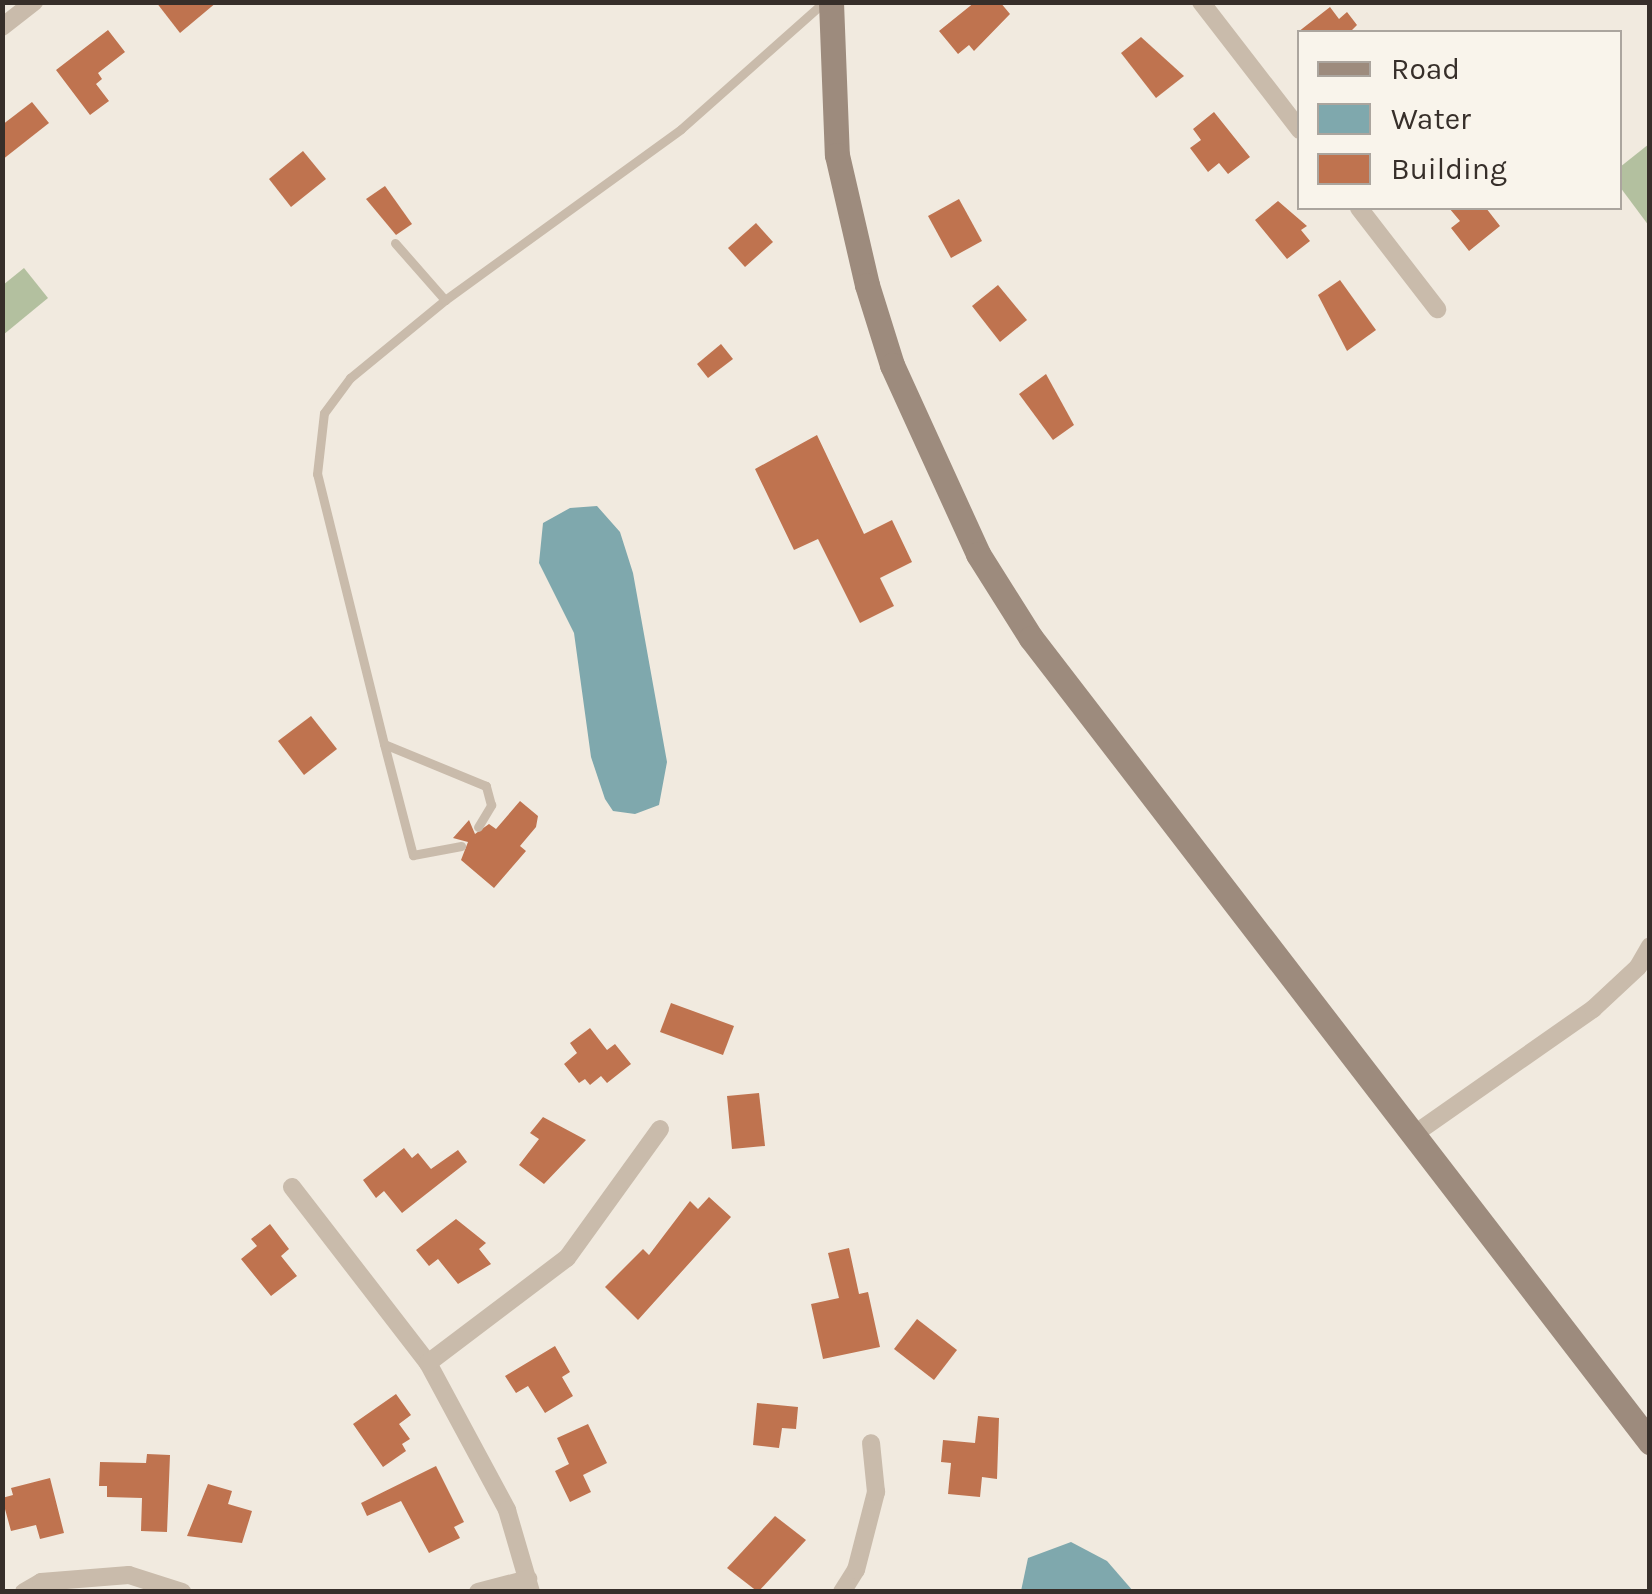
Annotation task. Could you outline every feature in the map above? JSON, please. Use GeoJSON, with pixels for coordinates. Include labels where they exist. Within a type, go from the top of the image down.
{"type":"FeatureCollection","features":[{"type":"Feature","properties":{"kind":"main road"},"geometry":{"type":"LineString","coordinates":[[828,2],[837,155],[868,286],[892,366],[978,554],[1031,638],[1650,1442]]}},
{"type":"Feature","properties":{"kind":"street"},"geometry":{"type":"LineString","coordinates":[[2,26],[34,2]]}},
{"type":"Feature","properties":{"kind":"street"},"geometry":{"type":"LineString","coordinates":[[1202,2],[1297,126]]}},
{"type":"Feature","properties":{"kind":"street"},"geometry":{"type":"LineString","coordinates":[[1361,210],[1438,310]]}},
{"type":"Feature","properties":{"kind":"street"},"geometry":{"type":"LineString","coordinates":[[1414,1135],[1593,1009],[1638,968],[1650,946]]}},
{"type":"Feature","properties":{"kind":"street"},"geometry":{"type":"LineString","coordinates":[[428,1363],[566,1258],[660,1129]]}},
{"type":"Feature","properties":{"kind":"street"},"geometry":{"type":"LineString","coordinates":[[292,1187],[428,1363],[507,1510],[530,1585],[478,1592]]}},
{"type":"Feature","properties":{"kind":"street"},"geometry":{"type":"LineString","coordinates":[[842,1592],[856,1570],[876,1492],[871,1443]]}},
{"type":"Feature","properties":{"kind":"street"},"geometry":{"type":"LineString","coordinates":[[24,1592],[41,1582],[129,1574],[182,1592]]}},
{"type":"Feature","properties":{"kind":"lane"},"geometry":{"type":"LineString","coordinates":[[461,846],[413,855],[317,474],[324,414],[350,378],[444,300],[680,129],[828,2]]}},
{"type":"Feature","properties":{"kind":"lane"},"geometry":{"type":"LineString","coordinates":[[396,243],[444,300]]}},
{"type":"Feature","properties":{"kind":"lane"},"geometry":{"type":"LineString","coordinates":[[384,744],[486,786],[490,805],[478,826]]}},
{"type":"Feature","properties":{"kind":"green space"},"geometry":{"type":"Polygon","coordinates":[[[1649,144],[1649,226],[1622,190],[1622,165],[1649,144]]]}},
{"type":"Feature","properties":{"kind":"green space"},"geometry":{"type":"Polygon","coordinates":[[[24,268],[48,298],[3,335],[3,285],[24,268]]]}},
{"type":"Feature","properties":{"kind":"water"},"geometry":{"type":"Polygon","coordinates":[[[597,506],[620,532],[633,573],[667,762],[659,805],[635,814],[613,811],[605,799],[591,757],[574,633],[539,563],[543,523],[570,508],[597,506]]]}},
{"type":"Feature","properties":{"kind":"water"},"geometry":{"type":"Polygon","coordinates":[[[1071,1542],[1107,1561],[1133,1591],[1021,1591],[1028,1558],[1071,1542]]]}},
{"type":"Feature","properties":{"kind":"building"},"geometry":{"type":"Polygon","coordinates":[[[156,2],[217,2],[180,33],[156,2]]]}},
{"type":"Feature","properties":{"kind":"building"},"geometry":{"type":"Polygon","coordinates":[[[975,2],[1000,2],[1010,14],[974,51],[969,45],[958,54],[939,31],[975,2]]]}},
{"type":"Feature","properties":{"kind":"building"},"geometry":{"type":"Polygon","coordinates":[[[1330,7],[1339,19],[1347,12],[1357,25],[1352,30],[1301,30],[1330,7]]]}},
{"type":"Feature","properties":{"kind":"building"},"geometry":{"type":"Polygon","coordinates":[[[108,30],[125,52],[98,73],[102,79],[96,84],[109,101],[90,115],[56,70],[108,30]]]}},
{"type":"Feature","properties":{"kind":"building"},"geometry":{"type":"Polygon","coordinates":[[[1141,37],[1184,76],[1156,98],[1121,53],[1141,37]]]}},
{"type":"Feature","properties":{"kind":"building"},"geometry":{"type":"Polygon","coordinates":[[[32,102],[49,123],[2,160],[2,125],[32,102]]]}},
{"type":"Feature","properties":{"kind":"building"},"geometry":{"type":"Polygon","coordinates":[[[1214,112],[1250,157],[1228,174],[1219,163],[1208,172],[1190,148],[1201,140],[1193,129],[1214,112]]]}},
{"type":"Feature","properties":{"kind":"building"},"geometry":{"type":"Polygon","coordinates":[[[303,151],[326,179],[291,207],[269,179],[303,151]]]}},
{"type":"Feature","properties":{"kind":"building"},"geometry":{"type":"Polygon","coordinates":[[[385,186],[412,224],[396,235],[366,199],[385,186]]]}},
{"type":"Feature","properties":{"kind":"building"},"geometry":{"type":"Polygon","coordinates":[[[959,199],[982,241],[951,258],[928,216],[959,199]]]}},
{"type":"Feature","properties":{"kind":"building"},"geometry":{"type":"Polygon","coordinates":[[[1278,201],[1307,226],[1301,230],[1310,241],[1287,259],[1255,220],[1278,201]]]}},
{"type":"Feature","properties":{"kind":"building"},"geometry":{"type":"Polygon","coordinates":[[[1451,210],[1488,210],[1500,226],[1469,251],[1451,228],[1460,221],[1451,210]]]}},
{"type":"Feature","properties":{"kind":"building"},"geometry":{"type":"Polygon","coordinates":[[[756,223],[773,242],[745,267],[728,248],[756,223]]]}},
{"type":"Feature","properties":{"kind":"building"},"geometry":{"type":"Polygon","coordinates":[[[1340,280],[1376,330],[1347,351],[1318,295],[1340,280]]]}},
{"type":"Feature","properties":{"kind":"building"},"geometry":{"type":"Polygon","coordinates":[[[998,285],[1027,320],[1000,342],[972,306],[998,285]]]}},
{"type":"Feature","properties":{"kind":"building"},"geometry":{"type":"Polygon","coordinates":[[[721,344],[733,359],[708,378],[697,364],[721,344]]]}},
{"type":"Feature","properties":{"kind":"building"},"geometry":{"type":"Polygon","coordinates":[[[1046,374],[1074,425],[1053,440],[1019,394],[1046,374]]]}},
{"type":"Feature","properties":{"kind":"building"},"geometry":{"type":"Polygon","coordinates":[[[817,435],[864,534],[892,520],[912,562],[880,578],[894,606],[860,623],[818,539],[794,550],[755,469],[817,435]]]}},
{"type":"Feature","properties":{"kind":"building"},"geometry":{"type":"Polygon","coordinates":[[[311,716],[337,749],[304,775],[278,741],[311,716]]]}},
{"type":"Feature","properties":{"kind":"building"},"geometry":{"type":"Polygon","coordinates":[[[520,801],[538,816],[536,827],[520,846],[526,851],[494,888],[461,860],[468,842],[453,838],[469,820],[475,834],[489,824],[496,829],[520,801]]]}},
{"type":"Feature","properties":{"kind":"building"},"geometry":{"type":"Polygon","coordinates":[[[671,1003],[734,1026],[723,1055],[660,1032],[671,1003]]]}},
{"type":"Feature","properties":{"kind":"building"},"geometry":{"type":"Polygon","coordinates":[[[590,1028],[607,1050],[615,1044],[631,1064],[607,1083],[601,1076],[590,1085],[585,1079],[579,1083],[564,1064],[577,1053],[570,1043],[590,1028]]]}},
{"type":"Feature","properties":{"kind":"building"},"geometry":{"type":"Polygon","coordinates":[[[759,1093],[765,1146],[732,1149],[727,1096],[759,1093]]]}},
{"type":"Feature","properties":{"kind":"building"},"geometry":{"type":"Polygon","coordinates":[[[543,1117],[586,1140],[544,1184],[519,1165],[539,1139],[530,1133],[543,1117]]]}},
{"type":"Feature","properties":{"kind":"building"},"geometry":{"type":"Polygon","coordinates":[[[404,1148],[412,1158],[418,1153],[431,1169],[458,1150],[467,1162],[402,1213],[384,1191],[376,1198],[363,1180],[404,1148]]]}},
{"type":"Feature","properties":{"kind":"building"},"geometry":{"type":"Polygon","coordinates":[[[709,1197],[731,1217],[638,1320],[605,1287],[643,1249],[649,1255],[690,1201],[698,1209],[709,1197]]]}},
{"type":"Feature","properties":{"kind":"building"},"geometry":{"type":"Polygon","coordinates":[[[456,1219],[486,1243],[479,1249],[491,1264],[458,1284],[438,1259],[429,1266],[416,1250],[456,1219]]]}},
{"type":"Feature","properties":{"kind":"building"},"geometry":{"type":"Polygon","coordinates":[[[270,1224],[289,1249],[281,1256],[297,1276],[271,1296],[241,1259],[257,1246],[251,1239],[270,1224]]]}},
{"type":"Feature","properties":{"kind":"building"},"geometry":{"type":"Polygon","coordinates":[[[849,1248],[859,1294],[868,1292],[880,1347],[823,1359],[811,1304],[839,1298],[828,1253],[849,1248]]]}},
{"type":"Feature","properties":{"kind":"building"},"geometry":{"type":"Polygon","coordinates":[[[917,1319],[957,1350],[934,1380],[894,1349],[917,1319]]]}},
{"type":"Feature","properties":{"kind":"building"},"geometry":{"type":"Polygon","coordinates":[[[555,1346],[570,1372],[562,1377],[573,1396],[545,1413],[528,1386],[516,1393],[505,1376],[555,1346]]]}},
{"type":"Feature","properties":{"kind":"building"},"geometry":{"type":"Polygon","coordinates":[[[396,1394],[411,1415],[399,1424],[410,1439],[402,1444],[406,1451],[383,1467],[353,1424],[396,1394]]]}},
{"type":"Feature","properties":{"kind":"building"},"geometry":{"type":"Polygon","coordinates":[[[757,1403],[798,1407],[796,1429],[782,1428],[779,1448],[753,1445],[757,1403]]]}},
{"type":"Feature","properties":{"kind":"building"},"geometry":{"type":"Polygon","coordinates":[[[978,1416],[999,1418],[997,1479],[982,1477],[980,1497],[948,1494],[951,1463],[941,1462],[943,1440],[975,1443],[978,1416]]]}},
{"type":"Feature","properties":{"kind":"building"},"geometry":{"type":"Polygon","coordinates":[[[588,1424],[607,1463],[583,1475],[591,1492],[570,1502],[555,1471],[569,1464],[557,1438],[588,1424]]]}},
{"type":"Feature","properties":{"kind":"building"},"geometry":{"type":"Polygon","coordinates":[[[147,1454],[170,1455],[167,1532],[141,1531],[142,1498],[107,1497],[107,1486],[99,1486],[100,1462],[146,1463],[147,1454]]]}},
{"type":"Feature","properties":{"kind":"building"},"geometry":{"type":"Polygon","coordinates":[[[436,1466],[464,1522],[454,1527],[460,1538],[429,1553],[401,1501],[367,1516],[361,1503],[436,1466]]]}},
{"type":"Feature","properties":{"kind":"building"},"geometry":{"type":"Polygon","coordinates":[[[50,1478],[64,1533],[40,1539],[36,1525],[11,1531],[2,1498],[13,1495],[11,1488],[50,1478]]]}},
{"type":"Feature","properties":{"kind":"building"},"geometry":{"type":"Polygon","coordinates":[[[208,1484],[232,1491],[228,1504],[252,1511],[242,1543],[187,1536],[208,1484]]]}},
{"type":"Feature","properties":{"kind":"building"},"geometry":{"type":"Polygon","coordinates":[[[775,1516],[806,1540],[758,1592],[727,1568],[775,1516]]]}}]}
